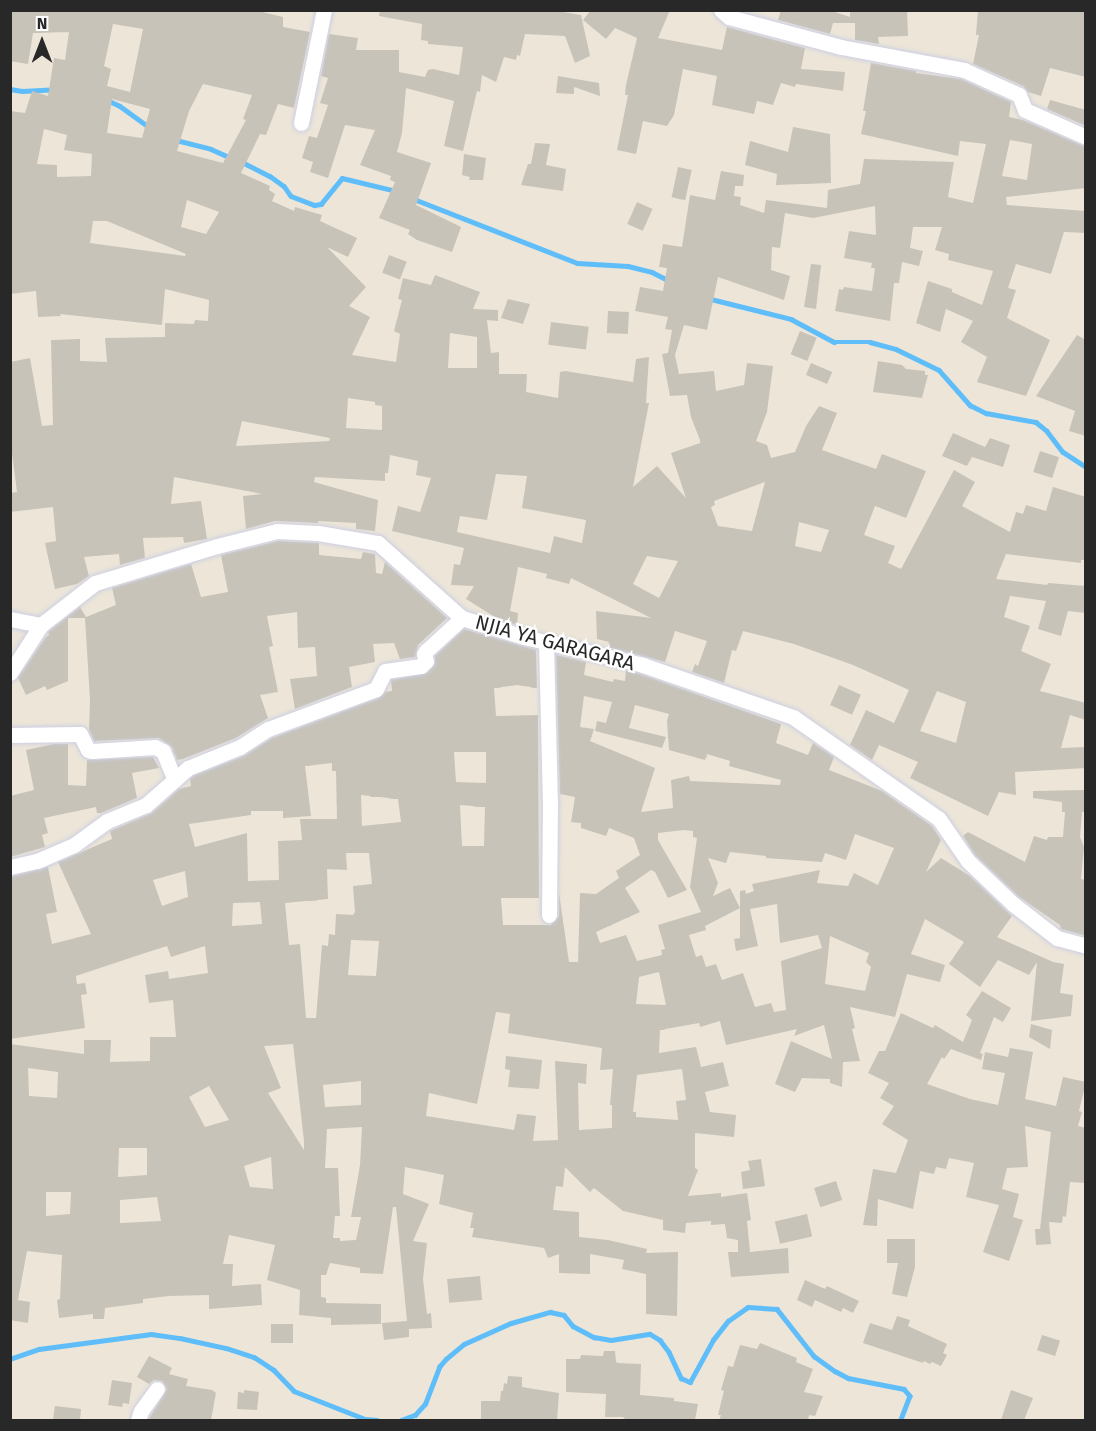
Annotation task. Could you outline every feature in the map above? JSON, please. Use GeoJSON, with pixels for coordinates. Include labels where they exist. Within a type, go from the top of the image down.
{"type":"FeatureCollection","features":[{"type":"Feature","properties":{"kind":"street"},"geometry":{"type":"LineString","coordinates":[[301,123],[324,10]]}},
{"type":"Feature","properties":{"kind":"street"},"geometry":{"type":"LineString","coordinates":[[721,10],[729,17],[841,47],[964,70],[1019,95],[1026,110],[1086,137]]}},
{"type":"Feature","properties":{"kind":"street","name":"NJIA YA GARAGARA"},"geometry":{"type":"LineString","coordinates":[[10,673],[41,625],[95,583],[217,546],[277,531],[318,533],[378,543],[462,618],[546,642],[643,665],[793,717],[939,819],[968,861],[1013,904],[1057,938],[1086,946]]}},
{"type":"Feature","properties":{"kind":"street"},"geometry":{"type":"LineString","coordinates":[[10,867],[37,861],[74,845],[107,821],[146,805],[188,768],[240,747],[268,729],[326,710],[356,695],[376,689],[385,671],[421,666],[426,661],[424,654],[426,651],[462,618]]}},
{"type":"Feature","properties":{"kind":"street"},"geometry":{"type":"LineString","coordinates":[[10,619],[41,625]]}},
{"type":"Feature","properties":{"kind":"street"},"geometry":{"type":"LineString","coordinates":[[546,642],[550,801],[549,915]]}},
{"type":"Feature","properties":{"kind":"street"},"geometry":{"type":"LineString","coordinates":[[10,735],[80,734],[88,750],[92,751],[155,747],[163,750],[175,780]]}},
{"type":"Feature","properties":{"kind":"street"},"geometry":{"type":"LineString","coordinates":[[138,1420],[141,1411],[157,1389]]}},
{"type":"Feature","properties":{"kind":"building"},"geometry":{"type":"Polygon","coordinates":[[[10,10],[254,10],[283,17],[283,27],[310,32],[294,108],[278,104],[266,135],[260,134],[241,173],[270,186],[269,190],[275,194],[272,201],[294,211],[295,207],[322,215],[320,221],[357,238],[348,257],[327,247],[366,287],[349,306],[370,317],[352,355],[396,362],[400,334],[394,331],[402,300],[398,299],[403,278],[431,285],[435,275],[480,292],[473,309],[498,310],[498,321],[487,320],[491,353],[499,352],[499,374],[527,374],[526,392],[558,398],[560,372],[565,371],[633,382],[636,359],[649,357],[646,403],[649,403],[633,487],[657,466],[686,498],[671,453],[700,443],[700,440],[691,417],[687,395],[670,396],[662,354],[668,353],[672,330],[665,329],[668,317],[635,311],[640,287],[663,291],[667,268],[659,267],[663,244],[682,247],[690,195],[715,200],[721,171],[744,175],[743,186],[735,186],[734,196],[741,197],[740,205],[764,213],[766,200],[827,208],[828,190],[860,184],[864,159],[954,162],[948,197],[973,203],[986,144],[960,141],[958,156],[861,134],[871,63],[916,71],[916,73],[961,79],[1011,102],[1009,117],[1023,120],[1086,147],[1086,188],[1006,197],[1007,205],[1086,211],[1086,233],[1064,232],[1051,274],[1016,264],[1008,288],[1016,290],[1007,318],[1050,340],[1026,396],[977,382],[987,357],[961,342],[973,321],[946,309],[940,332],[916,323],[928,281],[952,289],[952,292],[982,305],[993,271],[948,260],[949,254],[935,250],[942,227],[913,227],[910,248],[923,251],[919,266],[902,262],[899,283],[894,283],[890,321],[835,311],[839,289],[843,290],[844,287],[872,291],[875,268],[871,268],[872,263],[844,258],[849,231],[876,235],[875,206],[813,218],[785,213],[780,248],[772,247],[771,270],[790,276],[784,300],[718,277],[707,330],[684,325],[675,355],[679,374],[714,371],[716,391],[744,385],[747,363],[773,366],[767,412],[756,441],[767,445],[771,458],[795,452],[806,426],[819,406],[837,413],[822,450],[876,469],[882,454],[926,471],[906,518],[875,506],[864,535],[895,546],[888,563],[901,569],[954,470],[975,482],[962,506],[1010,532],[1016,512],[1023,514],[1026,505],[1046,511],[1053,487],[1086,497],[1086,560],[1081,560],[1081,563],[1006,554],[996,579],[1047,585],[1048,583],[1086,586],[1086,613],[1068,611],[1061,636],[1038,629],[1046,601],[1010,596],[1004,617],[1030,626],[1021,651],[1051,664],[1040,691],[1086,703],[1086,720],[1070,715],[1061,748],[1086,747],[1086,768],[1015,772],[1016,795],[999,792],[988,816],[910,778],[918,762],[879,745],[872,760],[850,745],[866,710],[894,723],[909,690],[853,665],[794,644],[743,631],[736,651],[732,650],[724,683],[692,672],[695,664],[698,666],[707,641],[675,631],[665,662],[608,647],[609,642],[597,639],[596,611],[651,618],[571,578],[569,584],[546,578],[547,574],[518,567],[510,611],[518,613],[517,625],[498,619],[466,599],[474,586],[451,585],[454,564],[460,565],[464,548],[392,531],[398,506],[420,512],[431,478],[416,475],[418,461],[390,455],[385,481],[315,477],[314,482],[378,500],[375,531],[356,529],[356,523],[318,521],[318,523],[275,521],[246,529],[243,496],[262,494],[174,477],[171,504],[201,501],[207,539],[184,543],[183,537],[143,538],[145,558],[120,565],[119,554],[84,557],[89,576],[77,584],[55,589],[45,543],[56,541],[53,507],[10,512],[10,493],[17,492],[10,438],[10,362],[30,358],[42,426],[53,425],[51,340],[80,339],[80,361],[107,362],[105,338],[165,337],[165,323],[194,324],[195,320],[208,321],[209,300],[165,289],[162,325],[60,314],[61,316],[38,317],[36,291],[10,294],[10,111],[25,113],[32,91],[48,96],[54,58],[65,60],[69,32],[33,33],[28,64],[10,61],[10,10]],[[113,24],[104,66],[111,69],[107,86],[130,92],[143,29],[113,24]],[[203,84],[189,111],[177,151],[223,163],[246,120],[243,119],[252,95],[203,84]],[[112,99],[107,133],[142,138],[150,109],[112,99]],[[44,129],[37,164],[57,165],[57,177],[91,176],[92,154],[64,150],[67,135],[44,129]],[[1010,140],[1002,176],[1027,180],[1032,144],[1010,140]],[[187,200],[181,227],[206,234],[219,212],[187,200]],[[93,221],[90,243],[185,256],[186,254],[107,221],[93,221]],[[450,333],[448,368],[477,368],[477,337],[450,333]],[[348,398],[346,428],[382,430],[382,406],[375,405],[375,402],[348,398]],[[242,421],[236,446],[329,441],[330,438],[242,421]],[[496,474],[487,520],[460,516],[457,532],[550,553],[554,536],[582,543],[586,520],[522,508],[527,476],[496,474]],[[765,482],[714,501],[715,505],[711,507],[718,526],[752,531],[765,482]],[[799,522],[795,546],[821,552],[829,530],[799,522]],[[647,556],[633,584],[659,598],[678,561],[647,556]],[[937,691],[920,731],[956,743],[966,702],[937,691]]]}},
{"type":"Feature","properties":{"kind":"building"},"geometry":{"type":"Polygon","coordinates":[[[380,10],[551,10],[581,15],[590,56],[575,63],[565,36],[525,34],[520,56],[517,55],[516,60],[504,57],[496,82],[482,75],[480,92],[477,91],[463,151],[444,146],[454,101],[406,88],[402,133],[397,152],[431,163],[416,205],[461,227],[452,252],[417,240],[408,234],[410,230],[379,218],[395,182],[390,180],[391,176],[360,165],[375,130],[345,125],[328,178],[310,172],[313,162],[302,158],[309,136],[317,138],[328,105],[320,103],[328,78],[321,76],[329,34],[358,38],[356,50],[399,50],[399,72],[425,77],[428,70],[433,69],[459,75],[463,47],[428,44],[428,41],[421,40],[422,24],[379,16],[380,10]]]}},
{"type":"Feature","properties":{"kind":"building"},"geometry":{"type":"Polygon","coordinates":[[[591,10],[670,10],[658,38],[722,50],[727,27],[805,48],[801,69],[845,72],[843,91],[796,84],[795,87],[781,83],[773,105],[757,101],[754,114],[712,105],[717,76],[683,69],[674,115],[667,126],[643,121],[636,154],[617,150],[628,95],[625,95],[626,85],[637,38],[615,28],[606,39],[583,20],[591,10]]]}},
{"type":"Feature","properties":{"kind":"building"},"geometry":{"type":"Polygon","coordinates":[[[781,10],[829,10],[850,17],[850,10],[907,10],[908,36],[878,37],[879,44],[855,40],[855,23],[833,23],[830,34],[778,20],[781,10]]]}},
{"type":"Feature","properties":{"kind":"building"},"geometry":{"type":"Polygon","coordinates":[[[978,10],[1086,10],[1086,77],[1050,68],[1041,96],[1028,92],[1023,86],[973,64],[979,35],[976,35],[978,10]]]}},
{"type":"Feature","properties":{"kind":"building"},"geometry":{"type":"Polygon","coordinates":[[[558,76],[599,83],[600,96],[574,87],[574,94],[556,93],[558,76]]]}},
{"type":"Feature","properties":{"kind":"building"},"geometry":{"type":"Polygon","coordinates":[[[1050,100],[1086,110],[1086,126],[1047,109],[1050,100]]]}},
{"type":"Feature","properties":{"kind":"building"},"geometry":{"type":"Polygon","coordinates":[[[793,127],[830,134],[831,183],[776,185],[777,174],[745,165],[750,141],[788,152],[793,127]]]}},
{"type":"Feature","properties":{"kind":"building"},"geometry":{"type":"Polygon","coordinates":[[[535,143],[550,144],[546,165],[566,169],[563,191],[521,185],[528,164],[531,164],[535,143]]]}},
{"type":"Feature","properties":{"kind":"building"},"geometry":{"type":"Polygon","coordinates":[[[464,154],[486,158],[483,180],[469,180],[470,177],[462,175],[464,154]]]}},
{"type":"Feature","properties":{"kind":"building"},"geometry":{"type":"Polygon","coordinates":[[[678,167],[692,170],[685,200],[672,197],[678,167]]]}},
{"type":"Feature","properties":{"kind":"building"},"geometry":{"type":"Polygon","coordinates":[[[637,202],[653,209],[643,231],[627,224],[637,202]]]}},
{"type":"Feature","properties":{"kind":"building"},"geometry":{"type":"Polygon","coordinates":[[[389,255],[407,262],[400,280],[382,273],[389,255]]]}},
{"type":"Feature","properties":{"kind":"building"},"geometry":{"type":"Polygon","coordinates":[[[811,264],[821,265],[816,309],[804,307],[811,264]]]}},
{"type":"Feature","properties":{"kind":"building"},"geometry":{"type":"Polygon","coordinates":[[[508,299],[530,304],[523,324],[501,318],[508,299]]]}},
{"type":"Feature","properties":{"kind":"building"},"geometry":{"type":"Polygon","coordinates":[[[608,311],[629,312],[628,334],[607,333],[608,311]]]}},
{"type":"Feature","properties":{"kind":"building"},"geometry":{"type":"Polygon","coordinates":[[[551,322],[589,327],[586,349],[548,345],[551,322]]]}},
{"type":"Feature","properties":{"kind":"building"},"geometry":{"type":"Polygon","coordinates":[[[800,331],[817,338],[807,361],[791,354],[800,331]]]}},
{"type":"Feature","properties":{"kind":"building"},"geometry":{"type":"Polygon","coordinates":[[[1077,335],[1086,340],[1086,436],[1069,431],[1075,411],[1036,396],[1077,335]]]}},
{"type":"Feature","properties":{"kind":"building"},"geometry":{"type":"Polygon","coordinates":[[[878,361],[902,365],[906,369],[925,371],[925,375],[928,375],[922,398],[873,392],[878,361]]]}},
{"type":"Feature","properties":{"kind":"building"},"geometry":{"type":"Polygon","coordinates":[[[811,363],[832,372],[827,384],[806,375],[811,363]]]}},
{"type":"Feature","properties":{"kind":"building"},"geometry":{"type":"Polygon","coordinates":[[[953,433],[985,447],[990,438],[1010,445],[1003,467],[972,457],[967,466],[942,456],[953,433]]]}},
{"type":"Feature","properties":{"kind":"building"},"geometry":{"type":"Polygon","coordinates":[[[1040,451],[1059,457],[1052,478],[1033,472],[1040,451]]]}},
{"type":"Feature","properties":{"kind":"building"},"geometry":{"type":"Polygon","coordinates":[[[278,541],[319,543],[319,555],[361,559],[363,552],[375,554],[376,573],[382,574],[385,562],[447,618],[418,645],[415,657],[400,659],[394,643],[373,644],[375,662],[349,667],[352,687],[295,709],[290,679],[317,676],[315,647],[298,648],[297,612],[267,616],[273,646],[269,647],[278,692],[260,695],[268,718],[236,738],[183,759],[177,760],[172,747],[159,738],[94,741],[89,730],[90,700],[85,618],[68,618],[68,681],[47,690],[45,686],[26,695],[18,678],[49,635],[48,632],[80,607],[86,617],[116,605],[112,588],[191,564],[201,597],[228,592],[221,555],[278,541]]]}},
{"type":"Feature","properties":{"kind":"building"},"geometry":{"type":"Polygon","coordinates":[[[464,629],[536,650],[537,688],[517,685],[494,688],[496,716],[538,715],[539,898],[501,898],[503,925],[551,925],[559,916],[559,893],[569,962],[578,962],[580,893],[596,894],[619,878],[616,871],[640,855],[634,838],[609,828],[606,836],[581,828],[581,823],[571,822],[575,797],[560,794],[556,655],[586,662],[584,675],[613,682],[614,679],[625,681],[626,671],[640,674],[781,724],[776,743],[808,755],[813,743],[834,757],[829,770],[882,791],[932,826],[941,840],[926,872],[941,858],[970,876],[1012,916],[997,937],[1053,962],[1064,964],[1060,993],[1073,995],[1071,1016],[1031,1021],[1037,962],[1029,975],[998,960],[980,987],[949,964],[964,942],[925,919],[911,954],[945,965],[940,982],[907,974],[895,1017],[850,1007],[855,1028],[852,1029],[860,1061],[843,1062],[842,1087],[830,1083],[830,1079],[802,1078],[795,1092],[775,1084],[791,1041],[832,1059],[824,1025],[794,1036],[797,1029],[726,1045],[720,1021],[700,1027],[699,1023],[660,1030],[659,1053],[696,1047],[701,1067],[723,1062],[729,1086],[705,1092],[710,1112],[736,1115],[734,1137],[695,1133],[695,1168],[698,1170],[688,1196],[721,1193],[721,1197],[747,1193],[751,1220],[747,1221],[750,1252],[788,1248],[789,1273],[731,1277],[728,1252],[738,1252],[738,1240],[727,1238],[725,1224],[711,1225],[711,1221],[686,1223],[685,1233],[663,1230],[663,1220],[623,1211],[594,1188],[590,1192],[565,1167],[563,1187],[556,1186],[553,1210],[579,1212],[579,1237],[608,1240],[647,1249],[646,1253],[678,1252],[677,1316],[646,1314],[646,1274],[622,1269],[624,1260],[590,1254],[590,1274],[559,1273],[559,1254],[548,1258],[544,1248],[472,1237],[474,1228],[470,1228],[473,1213],[439,1204],[444,1175],[405,1167],[403,1194],[429,1204],[413,1241],[427,1243],[423,1279],[427,1314],[431,1313],[432,1328],[409,1329],[409,1337],[384,1340],[382,1323],[407,1321],[396,1207],[393,1207],[383,1274],[360,1273],[360,1268],[330,1263],[326,1275],[321,1275],[321,1297],[326,1298],[326,1303],[381,1304],[381,1324],[331,1325],[331,1318],[299,1315],[300,1290],[267,1280],[275,1245],[229,1235],[223,1264],[233,1264],[232,1286],[261,1284],[262,1305],[209,1309],[209,1295],[169,1296],[143,1299],[143,1303],[105,1308],[104,1319],[93,1319],[93,1314],[59,1318],[57,1300],[60,1299],[62,1255],[27,1251],[18,1300],[30,1302],[28,1323],[10,1320],[10,1044],[84,1054],[84,1040],[111,1040],[110,1062],[150,1061],[150,1037],[176,1037],[173,1000],[149,1003],[145,975],[168,971],[169,979],[208,973],[205,946],[171,957],[167,946],[76,976],[77,984],[85,983],[87,994],[81,995],[85,1028],[10,1039],[10,877],[48,867],[57,912],[46,914],[52,944],[91,934],[58,862],[112,839],[110,831],[152,813],[179,789],[191,786],[190,779],[193,776],[244,756],[272,738],[379,698],[385,692],[392,691],[391,680],[427,673],[435,664],[435,656],[464,629]],[[584,696],[580,727],[594,729],[590,741],[655,768],[641,812],[673,808],[671,780],[689,776],[690,781],[780,785],[781,780],[729,766],[730,761],[707,754],[705,760],[669,750],[667,721],[669,714],[635,705],[629,728],[666,737],[662,748],[595,731],[597,721],[606,723],[612,702],[584,696]],[[454,752],[456,782],[486,783],[486,752],[454,752]],[[332,763],[305,766],[311,816],[283,818],[283,811],[251,811],[251,815],[189,824],[195,847],[247,833],[248,881],[279,880],[278,841],[302,840],[300,819],[337,819],[336,771],[332,771],[332,763]],[[361,795],[362,826],[401,822],[398,799],[361,795]],[[460,805],[462,846],[484,846],[485,807],[460,805]],[[693,831],[658,833],[658,840],[687,890],[668,898],[655,872],[651,870],[625,888],[640,912],[596,932],[600,943],[626,935],[637,961],[662,955],[661,950],[665,949],[658,925],[701,912],[690,887],[697,838],[693,837],[693,831]],[[855,834],[846,860],[825,853],[822,862],[766,858],[766,856],[730,852],[726,863],[708,858],[718,883],[713,896],[730,888],[740,908],[740,891],[745,890],[746,894],[754,891],[752,884],[820,870],[817,883],[848,886],[854,873],[878,885],[894,848],[855,834]],[[346,853],[347,870],[327,869],[328,899],[285,903],[289,945],[300,944],[306,1018],[316,1018],[322,945],[328,946],[329,934],[335,935],[336,914],[353,915],[355,912],[353,886],[372,884],[369,853],[346,853]],[[185,871],[153,880],[162,906],[188,897],[185,871]],[[260,902],[233,903],[232,926],[262,924],[260,902]],[[777,904],[750,909],[758,946],[736,951],[734,939],[740,938],[740,908],[705,926],[706,930],[689,935],[696,957],[702,955],[706,967],[716,964],[722,980],[743,973],[755,1007],[771,1003],[774,1012],[786,1010],[781,961],[822,948],[818,935],[780,943],[777,904]],[[830,936],[825,984],[865,991],[871,967],[866,962],[869,953],[830,936]],[[351,940],[348,975],[376,976],[379,941],[351,940]],[[659,972],[639,977],[636,1004],[666,1005],[659,972]],[[496,1012],[477,1104],[429,1093],[426,1116],[514,1130],[517,1114],[536,1116],[533,1141],[558,1140],[555,1061],[587,1064],[586,1084],[578,1083],[579,1130],[612,1128],[612,1105],[610,1105],[613,1069],[600,1070],[602,1048],[508,1033],[510,1014],[496,1012]],[[293,1044],[264,1046],[281,1088],[268,1093],[304,1150],[293,1044]],[[28,1068],[29,1096],[57,1098],[58,1072],[28,1068]],[[682,1069],[637,1075],[633,1112],[636,1112],[636,1117],[678,1120],[676,1101],[686,1100],[682,1069]],[[361,1081],[323,1085],[325,1107],[361,1105],[361,1081]],[[209,1086],[189,1097],[205,1127],[229,1120],[209,1086]],[[362,1127],[327,1129],[325,1168],[338,1168],[340,1216],[335,1216],[333,1238],[340,1238],[340,1241],[356,1240],[361,1217],[351,1217],[360,1165],[362,1127]],[[119,1148],[118,1177],[147,1175],[147,1148],[119,1148]],[[271,1157],[244,1166],[250,1187],[273,1189],[271,1157]],[[46,1192],[46,1216],[70,1214],[71,1192],[46,1192]],[[157,1197],[120,1200],[120,1223],[161,1221],[157,1197]]]}},
{"type":"Feature","properties":{"kind":"building"},"geometry":{"type":"Polygon","coordinates":[[[839,685],[861,695],[852,715],[830,705],[839,685]]]}},
{"type":"Feature","properties":{"kind":"building"},"geometry":{"type":"Polygon","coordinates":[[[54,744],[68,744],[68,785],[86,786],[87,760],[153,757],[159,768],[132,773],[137,798],[101,813],[97,813],[96,807],[44,818],[48,833],[42,835],[45,847],[10,857],[10,796],[34,790],[26,750],[54,744]]]}},
{"type":"Feature","properties":{"kind":"building"},"geometry":{"type":"Polygon","coordinates":[[[1086,790],[1086,812],[1082,812],[1080,837],[1084,847],[1081,879],[1086,880],[1086,936],[1061,929],[1060,925],[1019,897],[975,855],[963,836],[968,832],[1025,862],[1034,836],[1047,840],[1048,837],[1063,837],[1065,812],[1062,812],[1062,802],[1033,798],[1033,791],[1086,790]]]}},
{"type":"Feature","properties":{"kind":"building"},"geometry":{"type":"Polygon","coordinates":[[[982,991],[1011,1008],[1003,1022],[994,1017],[980,1053],[983,1054],[981,1060],[951,1049],[944,1059],[942,1057],[927,1084],[970,1099],[998,1105],[1005,1073],[982,1069],[985,1052],[1008,1057],[1010,1048],[1033,1052],[1025,1099],[1056,1106],[1063,1077],[1086,1082],[1078,1126],[1086,1128],[1086,1183],[1070,1182],[1066,1217],[1063,1216],[1062,1223],[1049,1222],[1051,1244],[1036,1245],[1035,1229],[1040,1229],[1051,1132],[1025,1126],[1028,1167],[1007,1168],[1002,1189],[1019,1194],[1013,1217],[1023,1220],[1009,1261],[983,1252],[999,1205],[966,1197],[974,1163],[949,1158],[946,1169],[936,1167],[934,1174],[920,1171],[913,1209],[878,1199],[877,1226],[863,1225],[873,1169],[896,1173],[908,1140],[882,1124],[894,1106],[880,1098],[889,1083],[868,1073],[879,1051],[885,1051],[901,1013],[933,1028],[935,1025],[963,1042],[972,1020],[966,1015],[982,991]]]}},
{"type":"Feature","properties":{"kind":"building"},"geometry":{"type":"Polygon","coordinates":[[[1031,1024],[1052,1030],[1050,1049],[1029,1037],[1031,1024]]]}},
{"type":"Feature","properties":{"kind":"building"},"geometry":{"type":"Polygon","coordinates":[[[506,1056],[542,1060],[539,1089],[508,1087],[510,1070],[505,1069],[506,1056]]]}},
{"type":"Feature","properties":{"kind":"building"},"geometry":{"type":"Polygon","coordinates":[[[761,1159],[765,1186],[743,1189],[741,1172],[750,1170],[748,1161],[761,1159]]]}},
{"type":"Feature","properties":{"kind":"building"},"geometry":{"type":"Polygon","coordinates":[[[836,1181],[842,1200],[820,1207],[814,1188],[836,1181]]]}},
{"type":"Feature","properties":{"kind":"building"},"geometry":{"type":"Polygon","coordinates":[[[807,1214],[812,1236],[780,1244],[775,1221],[807,1214]]]}},
{"type":"Feature","properties":{"kind":"building"},"geometry":{"type":"Polygon","coordinates":[[[887,1239],[915,1239],[915,1267],[907,1297],[892,1294],[898,1263],[887,1263],[887,1239]]]}},
{"type":"Feature","properties":{"kind":"building"},"geometry":{"type":"Polygon","coordinates":[[[480,1276],[482,1300],[449,1303],[447,1279],[480,1276]]]}},
{"type":"Feature","properties":{"kind":"building"},"geometry":{"type":"Polygon","coordinates":[[[805,1280],[825,1289],[827,1286],[859,1301],[853,1313],[843,1308],[841,1312],[815,1300],[812,1307],[797,1300],[805,1280]]]}},
{"type":"Feature","properties":{"kind":"building"},"geometry":{"type":"Polygon","coordinates":[[[897,1316],[910,1320],[908,1326],[947,1344],[943,1353],[947,1355],[941,1366],[932,1362],[930,1364],[924,1361],[923,1363],[863,1343],[870,1323],[892,1330],[897,1316]]]}},
{"type":"Feature","properties":{"kind":"building"},"geometry":{"type":"Polygon","coordinates":[[[271,1324],[293,1324],[293,1343],[271,1343],[271,1324]]]}},
{"type":"Feature","properties":{"kind":"building"},"geometry":{"type":"Polygon","coordinates":[[[1042,1335],[1060,1341],[1055,1356],[1037,1350],[1042,1335]]]}},
{"type":"Feature","properties":{"kind":"building"},"geometry":{"type":"Polygon","coordinates":[[[760,1343],[797,1358],[796,1362],[813,1369],[804,1392],[823,1396],[815,1416],[809,1415],[808,1420],[719,1420],[721,1415],[718,1415],[724,1391],[721,1390],[728,1366],[733,1367],[740,1345],[757,1349],[760,1343]]]}},
{"type":"Feature","properties":{"kind":"building"},"geometry":{"type":"Polygon","coordinates":[[[604,1351],[615,1351],[618,1363],[641,1364],[640,1395],[674,1398],[674,1401],[698,1404],[695,1420],[626,1420],[623,1417],[605,1417],[606,1394],[566,1392],[566,1359],[580,1359],[581,1355],[603,1356],[604,1351]]]}},
{"type":"Feature","properties":{"kind":"building"},"geometry":{"type":"Polygon","coordinates":[[[149,1356],[172,1368],[169,1374],[188,1379],[186,1386],[212,1390],[216,1393],[211,1420],[148,1420],[167,1389],[162,1381],[154,1380],[149,1384],[137,1377],[149,1356]]]}},
{"type":"Feature","properties":{"kind":"building"},"geometry":{"type":"Polygon","coordinates":[[[508,1376],[522,1377],[522,1387],[559,1393],[557,1420],[481,1420],[481,1401],[500,1401],[501,1391],[503,1391],[504,1383],[507,1384],[508,1376]]]}},
{"type":"Feature","properties":{"kind":"building"},"geometry":{"type":"Polygon","coordinates":[[[112,1380],[132,1383],[129,1404],[123,1403],[122,1407],[108,1405],[112,1380]]]}},
{"type":"Feature","properties":{"kind":"building"},"geometry":{"type":"Polygon","coordinates":[[[244,1390],[259,1392],[257,1410],[237,1409],[238,1392],[244,1393],[244,1390]]]}},
{"type":"Feature","properties":{"kind":"building"},"geometry":{"type":"Polygon","coordinates":[[[1011,1390],[1033,1398],[1024,1420],[1001,1420],[1011,1390]]]}},
{"type":"Feature","properties":{"kind":"building"},"geometry":{"type":"Polygon","coordinates":[[[55,1406],[81,1409],[80,1420],[53,1420],[55,1406]]]}},
{"type":"Feature","properties":{"kind":"waterway"},"geometry":{"type":"LineString","coordinates":[[10,89],[22,91],[55,89]]}},
{"type":"Feature","properties":{"kind":"waterway"},"geometry":{"type":"LineString","coordinates":[[107,100],[120,106],[150,128]]}},
{"type":"Feature","properties":{"kind":"waterway"},"geometry":{"type":"LineString","coordinates":[[176,140],[211,149],[231,158]]}},
{"type":"Feature","properties":{"kind":"waterway"},"geometry":{"type":"LineString","coordinates":[[242,162],[270,176],[284,186],[291,196],[314,205],[321,204],[342,178],[396,191]]}},
{"type":"Feature","properties":{"kind":"waterway"},"geometry":{"type":"LineString","coordinates":[[414,199],[577,263],[628,266],[652,272],[670,281]]}},
{"type":"Feature","properties":{"kind":"waterway"},"geometry":{"type":"LineString","coordinates":[[707,298],[791,319],[834,342],[870,342],[896,349],[939,370],[970,405],[986,413],[1036,422],[1047,431],[1063,452],[1086,467]]}},
{"type":"Feature","properties":{"kind":"waterway"},"geometry":{"type":"LineString","coordinates":[[401,1420],[415,1415],[425,1404],[439,1367],[446,1359],[464,1344],[511,1323],[550,1312],[564,1315],[573,1326],[594,1337],[611,1340],[650,1334],[660,1340],[669,1352],[681,1378],[690,1382],[713,1340],[728,1321],[748,1307],[777,1309],[814,1356],[848,1378],[904,1389],[910,1396],[901,1420]]}},
{"type":"Feature","properties":{"kind":"waterway"},"geometry":{"type":"LineString","coordinates":[[10,1359],[39,1349],[151,1334],[180,1338],[254,1357],[274,1370],[294,1391],[365,1419],[377,1420]]}}]}
